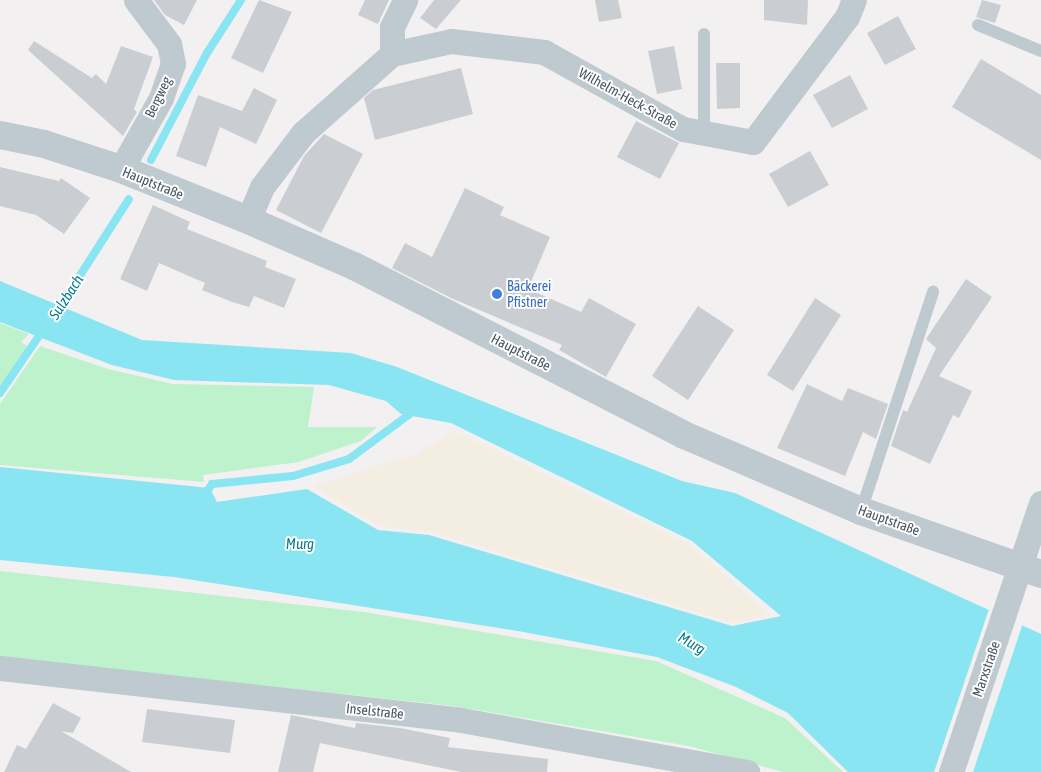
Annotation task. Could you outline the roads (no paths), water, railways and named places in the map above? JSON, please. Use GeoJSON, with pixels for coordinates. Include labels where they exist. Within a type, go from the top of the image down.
{"type":"FeatureCollection","features":[{"type":"Feature","properties":{"kind":"street","name":"Bergweg"},"geometry":{"type":"LineString","coordinates":[[121,169],[161,98],[173,64],[169,44],[136,0]]}},
{"type":"Feature","properties":{"kind":"street"},"geometry":{"type":"LineString","coordinates":[[392,54],[392,27],[405,0]]}},
{"type":"Feature","properties":{"kind":"street","name":"Wilhelm-Heck-Straße"},"geometry":{"type":"LineString","coordinates":[[248,220],[262,187],[303,133],[392,54],[451,41],[544,52],[683,129],[704,135],[753,142],[847,17],[854,0]]}},
{"type":"Feature","properties":{"kind":"street","name":"Hauptstraße"},"geometry":{"type":"LineString","coordinates":[[0,134],[44,144],[121,169],[248,220],[354,266],[684,435],[861,511],[1031,570]]}},
{"type":"Feature","properties":{"kind":"street","name":"Marxstraße"},"geometry":{"type":"LineString","coordinates":[[952,772],[1006,610],[1031,570],[1041,503]]}},
{"type":"Feature","properties":{"kind":"street","name":"Inselstraße"},"geometry":{"type":"LineString","coordinates":[[0,668],[461,720],[747,772]]}},
{"type":"Feature","properties":{"kind":"lane"},"geometry":{"type":"LineString","coordinates":[[978,26],[1041,51]]}},
{"type":"Feature","properties":{"kind":"lane"},"geometry":{"type":"LineString","coordinates":[[704,34],[704,135]]}},
{"type":"Feature","properties":{"kind":"lane"},"geometry":{"type":"LineString","coordinates":[[861,511],[934,292]]}},
{"type":"Feature","properties":{"kind":"water","name":"Murg"},"geometry":{"type":"Polygon","coordinates":[[[0,281],[142,340],[351,353],[397,367],[682,481],[735,493],[1041,634],[1041,772],[848,772],[788,713],[736,687],[657,657],[518,631],[174,577],[0,560],[0,467],[210,488],[217,502],[307,489],[378,530],[429,535],[732,626],[781,616],[692,541],[451,423],[401,414],[386,401],[329,385],[174,380],[112,365],[0,322],[0,281]]]}},
{"type":"Feature","properties":{"kind":"waterway","name":"Sulzbach"},"geometry":{"type":"LineString","coordinates":[[151,160],[207,53],[241,0]]}},
{"type":"Feature","properties":{"kind":"waterway","name":"Sulzbach"},"geometry":{"type":"LineString","coordinates":[[56,313],[129,199]]}},
{"type":"Feature","properties":{"kind":"waterway","name":"Sulzbach"},"geometry":{"type":"LineString","coordinates":[[0,393],[43,330]]}},
{"type":"Feature","properties":{"kind":"waterway"},"geometry":{"type":"LineString","coordinates":[[205,494],[212,484],[293,476],[349,459],[418,408]]}},
{"type":"Feature","properties":{"kind":"place","name":"Bäckerei Pfistner"},"geometry":{"type":"Point","coordinates":[497,294]}}]}
